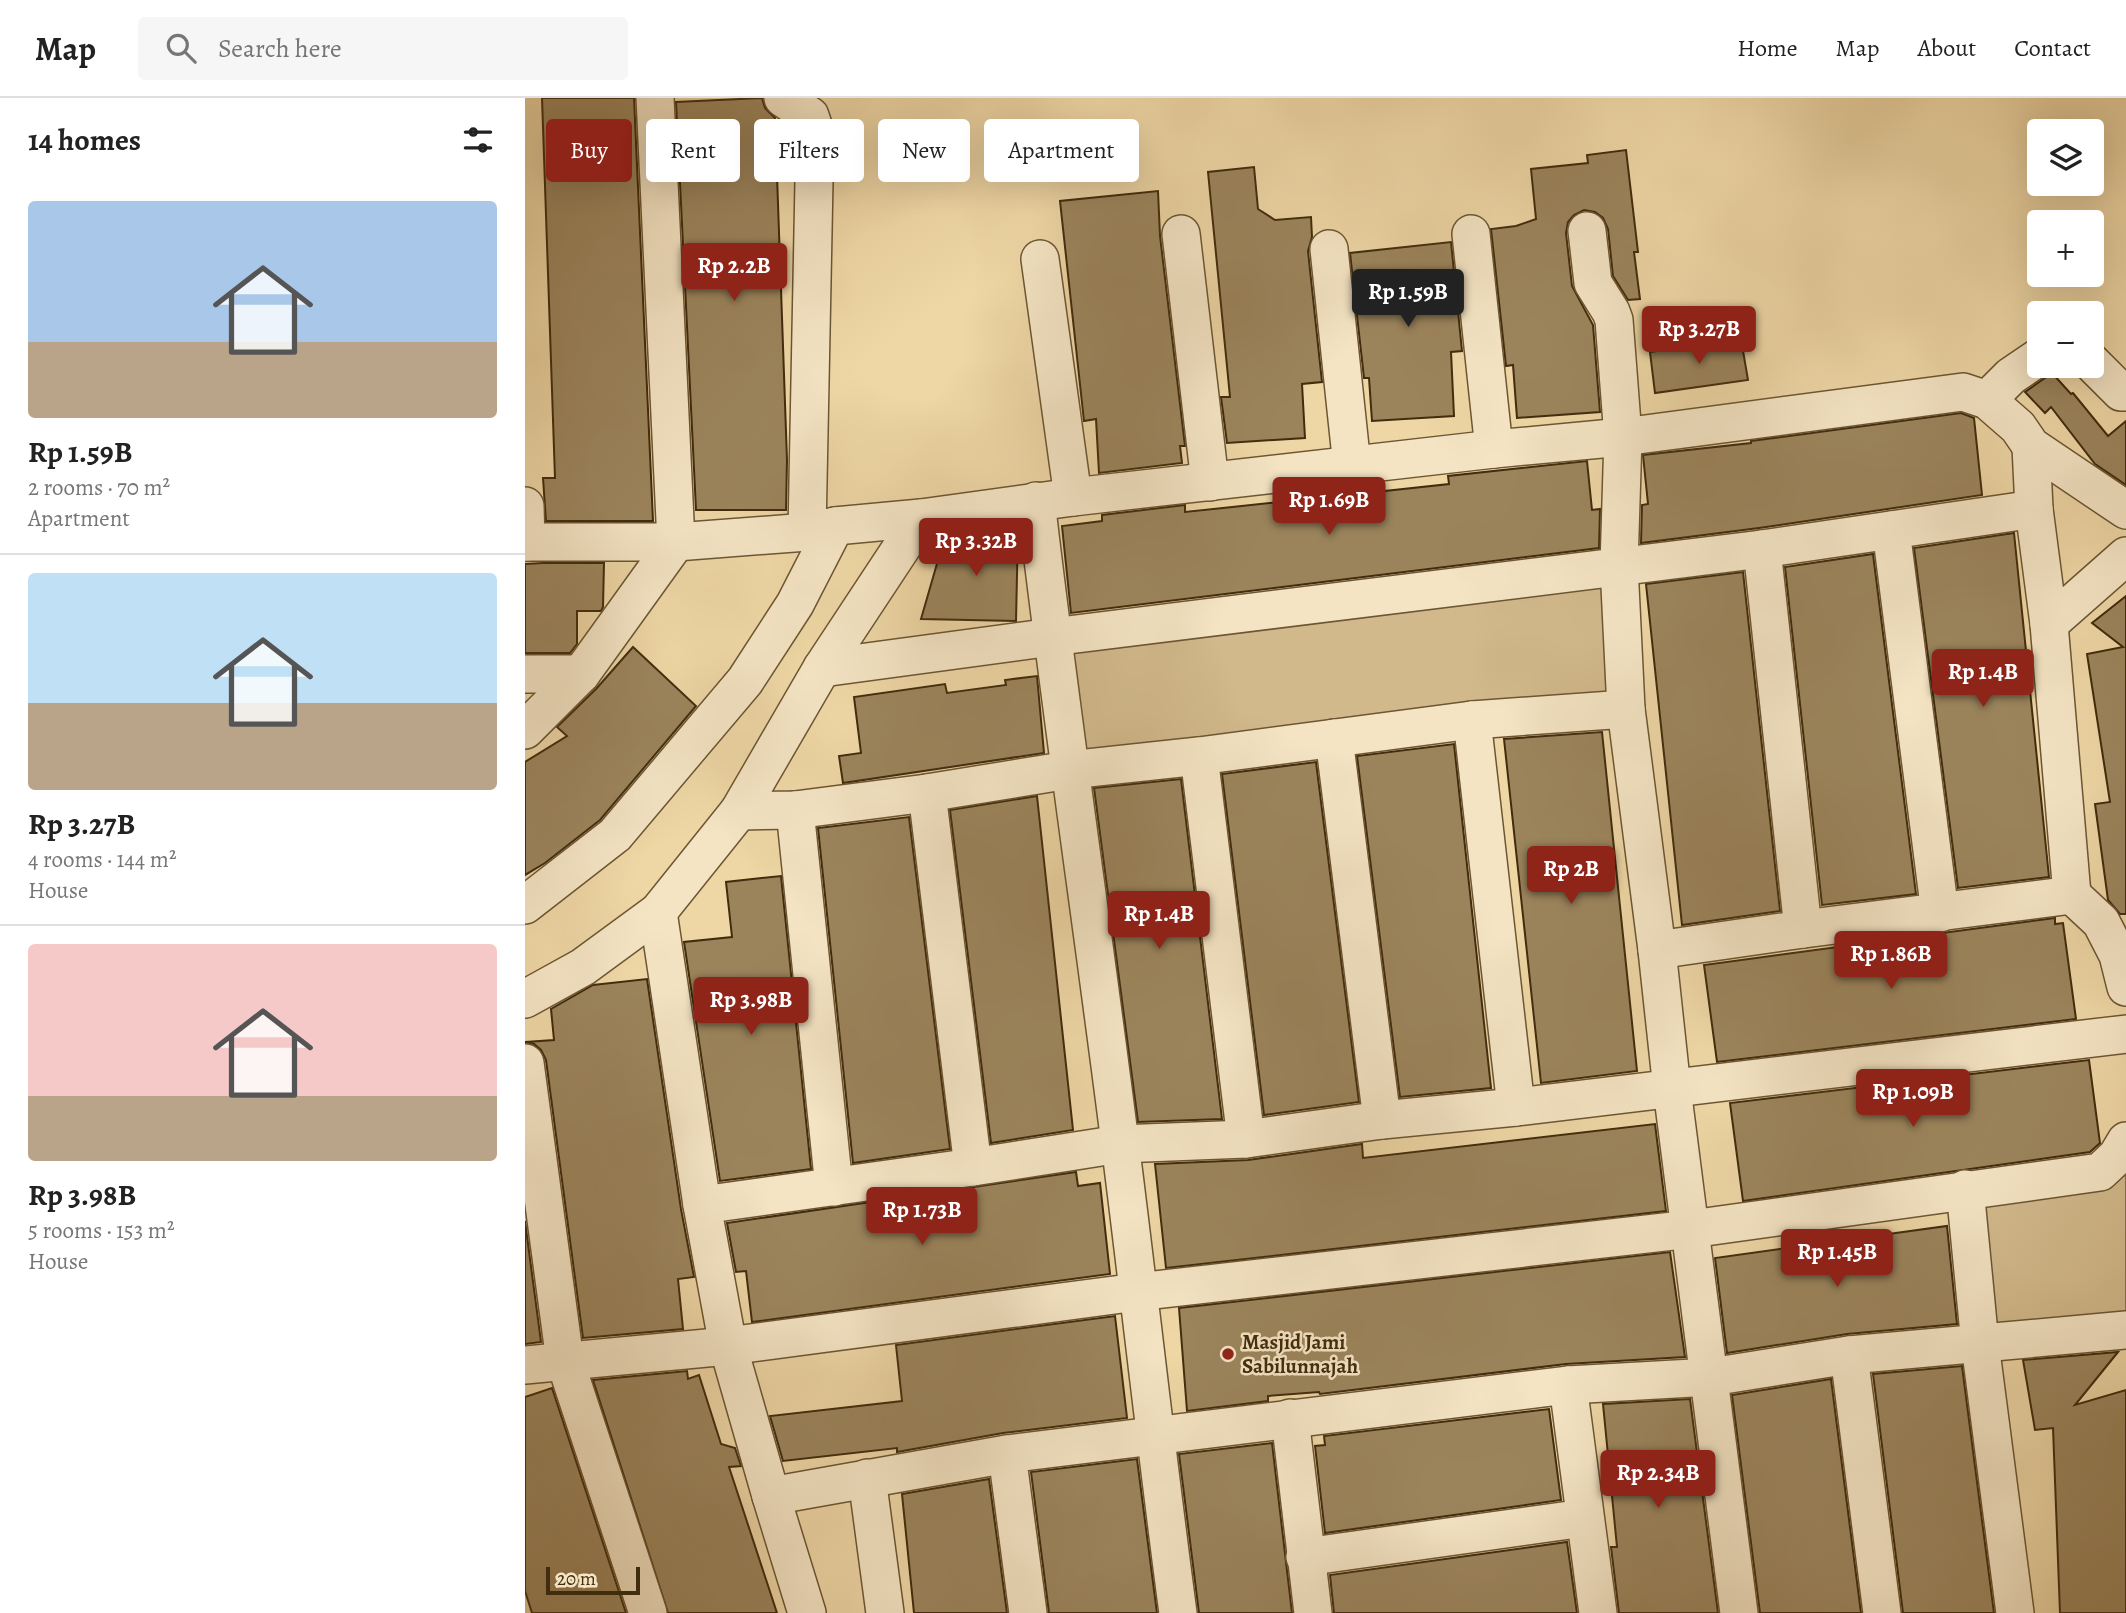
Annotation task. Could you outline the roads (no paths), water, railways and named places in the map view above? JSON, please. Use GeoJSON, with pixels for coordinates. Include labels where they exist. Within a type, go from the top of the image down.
{"type":"FeatureCollection","features":[{"type":"Feature","properties":{"kind":"street"},"geometry":{"type":"LineString","coordinates":[[525,730],[581,674],[676,542],[655,98]]}},
{"type":"Feature","properties":{"kind":"street"},"geometry":{"type":"LineString","coordinates":[[525,905],[615,835],[745,681],[795,604],[834,527],[815,131],[810,116],[783,98]]}},
{"type":"Feature","properties":{"kind":"street"},"geometry":{"type":"LineString","coordinates":[[1587,231],[1593,283],[1614,320],[1623,437],[1619,566],[1626,709],[1739,1613]]}},
{"type":"Feature","properties":{"kind":"street"},"geometry":{"type":"LineString","coordinates":[[1181,234],[1210,482]]}},
{"type":"Feature","properties":{"kind":"street"},"geometry":{"type":"LineString","coordinates":[[1471,234],[1494,449]]}},
{"type":"Feature","properties":{"kind":"street"},"geometry":{"type":"LineString","coordinates":[[1329,249],[1352,466]]}},
{"type":"Feature","properties":{"kind":"street"},"geometry":{"type":"LineString","coordinates":[[1040,259],[1073,497]]}},
{"type":"Feature","properties":{"kind":"street"},"geometry":{"type":"LineString","coordinates":[[1987,400],[2011,376],[2027,365]]}},
{"type":"Feature","properties":{"kind":"street"},"geometry":{"type":"LineString","coordinates":[[2104,375],[2121,392],[2126,392]]}},
{"type":"Feature","properties":{"kind":"street"},"geometry":{"type":"LineString","coordinates":[[525,506],[525,542],[676,542],[916,518],[1036,501],[1623,437],[1963,392],[1987,400],[2018,427],[2031,446],[2126,510]]}},
{"type":"Feature","properties":{"kind":"street"},"geometry":{"type":"LineString","coordinates":[[2031,446],[2034,509],[2049,624],[2072,895],[2101,922],[2118,955],[2126,987]]}},
{"type":"Feature","properties":{"kind":"street"},"geometry":{"type":"LineString","coordinates":[[1036,501],[1178,1613]]}},
{"type":"Feature","properties":{"kind":"street"},"geometry":{"type":"LineString","coordinates":[[822,668],[1052,636],[1762,549],[2034,509]]}},
{"type":"Feature","properties":{"kind":"street"},"geometry":{"type":"LineString","coordinates":[[525,999],[583,967],[658,912],[739,811],[822,668],[916,518]]}},
{"type":"Feature","properties":{"kind":"street"},"geometry":{"type":"LineString","coordinates":[[1891,530],[1940,913]]}},
{"type":"Feature","properties":{"kind":"street"},"geometry":{"type":"LineString","coordinates":[[1762,549],[1803,929]]}},
{"type":"Feature","properties":{"kind":"street"},"geometry":{"type":"LineString","coordinates":[[2049,624],[2126,556]]}},
{"type":"Feature","properties":{"kind":"street"},"geometry":{"type":"LineString","coordinates":[[525,674],[581,674]]}},
{"type":"Feature","properties":{"kind":"street"},"geometry":{"type":"LineString","coordinates":[[739,811],[795,810],[927,793],[1069,770],[1199,756],[1472,720],[1626,709]]}},
{"type":"Feature","properties":{"kind":"street"},"geometry":{"type":"LineString","coordinates":[[1472,720],[1516,1107]]}},
{"type":"Feature","properties":{"kind":"street"},"geometry":{"type":"LineString","coordinates":[[1334,738],[1382,1121]]}},
{"type":"Feature","properties":{"kind":"street"},"geometry":{"type":"LineString","coordinates":[[1199,756],[1246,1139]]}},
{"type":"Feature","properties":{"kind":"street"},"geometry":{"type":"LineString","coordinates":[[927,793],[973,1167]]}},
{"type":"Feature","properties":{"kind":"street"},"geometry":{"type":"LineString","coordinates":[[795,810],[834,1187]]}},
{"type":"Feature","properties":{"kind":"street"},"geometry":{"type":"LineString","coordinates":[[1657,950],[2072,895]]}},
{"type":"Feature","properties":{"kind":"street"},"geometry":{"type":"LineString","coordinates":[[658,912],[702,1205],[728,1346],[807,1613]]}},
{"type":"Feature","properties":{"kind":"street"},"geometry":{"type":"LineString","coordinates":[[702,1205],[1120,1144],[1246,1139],[2126,1033]]}},
{"type":"Feature","properties":{"kind":"street"},"geometry":{"type":"LineString","coordinates":[[525,1063],[565,1361],[648,1613]]}},
{"type":"Feature","properties":{"kind":"street"},"geometry":{"type":"LineString","coordinates":[[525,1366],[728,1346],[1137,1292],[1691,1229],[2101,1171],[2117,1156],[2126,1141]]}},
{"type":"Feature","properties":{"kind":"street"},"geometry":{"type":"LineString","coordinates":[[1965,1189],[1980,1344],[2015,1613]]}},
{"type":"Feature","properties":{"kind":"street"},"geometry":{"type":"LineString","coordinates":[[771,1496],[1007,1454],[1154,1435],[1568,1385],[1711,1377],[1849,1355],[2126,1330]]}},
{"type":"Feature","properties":{"kind":"street"},"geometry":{"type":"LineString","coordinates":[[1849,1355],[1882,1613]]}},
{"type":"Feature","properties":{"kind":"street"},"geometry":{"type":"LineString","coordinates":[[1568,1385],[1598,1613]]}},
{"type":"Feature","properties":{"kind":"street"},"geometry":{"type":"LineString","coordinates":[[1290,1419],[1313,1613]]}},
{"type":"Feature","properties":{"kind":"street"},"geometry":{"type":"LineString","coordinates":[[1007,1454],[1028,1613]]}},
{"type":"Feature","properties":{"kind":"street"},"geometry":{"type":"LineString","coordinates":[[867,1478],[885,1613]]}},
{"type":"Feature","properties":{"kind":"street"},"geometry":{"type":"LineString","coordinates":[[1305,1557],[1584,1518]]}},
{"type":"Feature","properties":{"kind":"place","name":"Masjid Jami Sabilunnajah"},"geometry":{"type":"Point","coordinates":[1228,1354]}}]}
